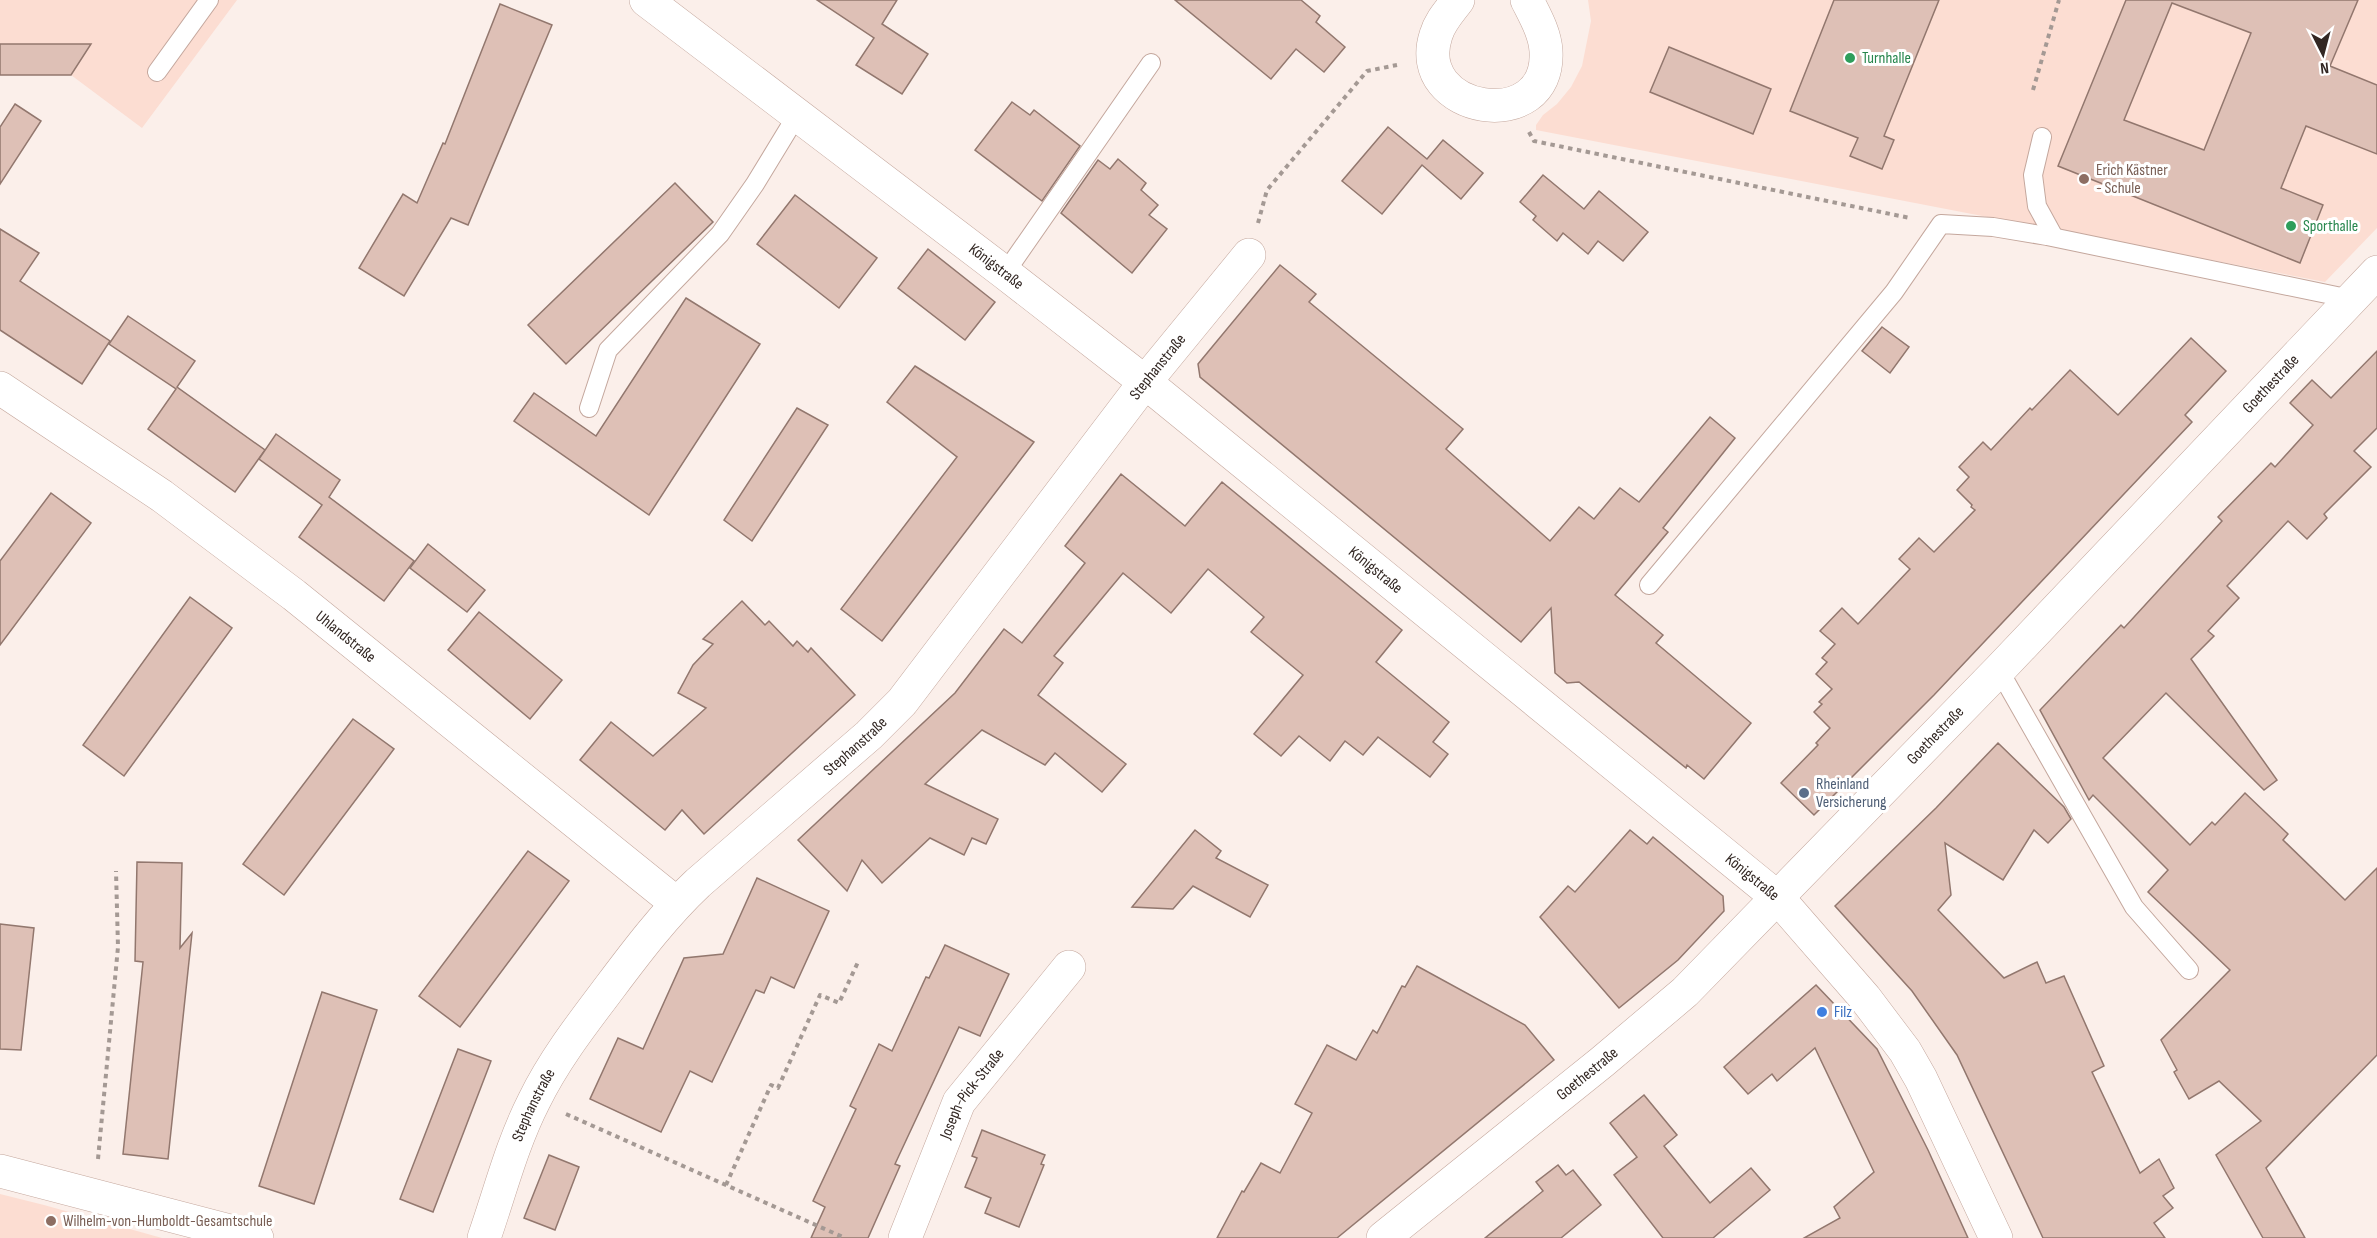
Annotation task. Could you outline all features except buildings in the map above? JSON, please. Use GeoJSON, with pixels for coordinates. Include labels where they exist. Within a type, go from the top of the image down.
{"type":"FeatureCollection","features":[{"type":"Feature","properties":{"kind":"street","name":"Königstraße"},"geometry":{"type":"LineString","coordinates":[[646,0],[1145,382],[1778,898],[1879,1015],[1905,1051],[1921,1079],[1996,1238]]}},
{"type":"Feature","properties":{"kind":"street"},"geometry":{"type":"LineString","coordinates":[[1458,0],[1439,28],[1435,38],[1434,58],[1444,82],[1461,98],[1486,107],[1511,104],[1535,88],[1543,75],[1546,62],[1544,39],[1527,0]]}},
{"type":"Feature","properties":{"kind":"street","name":"Stephanstraße"},"geometry":{"type":"LineString","coordinates":[[484,1238],[515,1146],[534,1100],[575,1034],[676,903],[728,855],[869,735],[902,702],[1145,382],[1249,255]]}},
{"type":"Feature","properties":{"kind":"street","name":"Goethestraße"},"geometry":{"type":"LineString","coordinates":[[1383,1238],[1666,1009],[1713,965],[2377,272]]}},
{"type":"Feature","properties":{"kind":"street","name":"Uhlandstraße"},"geometry":{"type":"LineString","coordinates":[[0,388],[162,496],[294,595],[676,903]]}},
{"type":"Feature","properties":{"kind":"street","name":"Joseph-Pick-Straße"},"geometry":{"type":"LineString","coordinates":[[905,1238],[959,1102],[1069,967]]}},
{"type":"Feature","properties":{"kind":"street"},"geometry":{"type":"LineString","coordinates":[[0,1171],[257,1238]]}},
{"type":"Feature","properties":{"kind":"lane"},"geometry":{"type":"LineString","coordinates":[[157,72],[209,0]]}},
{"type":"Feature","properties":{"kind":"lane"},"geometry":{"type":"LineString","coordinates":[[1005,273],[1151,63]]}},
{"type":"Feature","properties":{"kind":"lane"},"geometry":{"type":"LineString","coordinates":[[589,408],[608,350],[720,234],[755,184],[797,115]]}},
{"type":"Feature","properties":{"kind":"lane"},"geometry":{"type":"LineString","coordinates":[[2042,137],[2033,175],[2037,206],[2054,237]]}},
{"type":"Feature","properties":{"kind":"lane"},"geometry":{"type":"LineString","coordinates":[[1649,585],[1894,292],[1941,224],[1993,227],[2054,237],[2350,299]]}},
{"type":"Feature","properties":{"kind":"lane"},"geometry":{"type":"LineString","coordinates":[[1999,669],[2134,907],[2189,970]]}},
{"type":"Feature","properties":{"kind":"path"},"geometry":{"type":"LineString","coordinates":[[2033,90],[2059,0]]}},
{"type":"Feature","properties":{"kind":"path"},"geometry":{"type":"LineString","coordinates":[[1249,255],[1267,190],[1367,71],[1434,58]]}},
{"type":"Feature","properties":{"kind":"path"},"geometry":{"type":"LineString","coordinates":[[1511,104],[1533,141],[1941,224]]}},
{"type":"Feature","properties":{"kind":"path"},"geometry":{"type":"LineString","coordinates":[[95,1196],[117,947],[116,871]]}},
{"type":"Feature","properties":{"kind":"path"},"geometry":{"type":"LineString","coordinates":[[726,1185],[771,1085],[778,1088],[820,994],[839,1003],[858,962]]}},
{"type":"Feature","properties":{"kind":"path"},"geometry":{"type":"LineString","coordinates":[[534,1100],[845,1238]]}},
{"type":"Feature","properties":{"kind":"shaded area"},"geometry":{"type":"Polygon","coordinates":[[[0,0],[237,0],[142,128],[71,75],[0,75],[0,0]]]}},
{"type":"Feature","properties":{"kind":"shaded area","name":"Erich Kästner - Schule"},"geometry":{"type":"Polygon","coordinates":[[[1588,0],[2377,0],[2377,228],[2325,282],[1536,130],[1536,125],[1543,115],[1557,104],[1571,87],[1582,66],[1591,21],[1588,0]]]}},
{"type":"Feature","properties":{"kind":"shaded area","name":"Wilhelm-von-Humboldt-Gesamtschule"},"geometry":{"type":"Polygon","coordinates":[[[0,1194],[44,1205],[162,1238],[0,1238],[0,1194]]]}},
{"type":"Feature","properties":{"kind":"place","name":"Turnhalle"},"geometry":{"type":"Point","coordinates":[1850,58]}},
{"type":"Feature","properties":{"kind":"place","name":"Erich Kästner - Schule"},"geometry":{"type":"Point","coordinates":[2084,179]}},
{"type":"Feature","properties":{"kind":"place","name":"Sporthalle"},"geometry":{"type":"Point","coordinates":[2291,226]}},
{"type":"Feature","properties":{"kind":"place","name":"Rheinland Versicherung"},"geometry":{"type":"Point","coordinates":[1804,793]}},
{"type":"Feature","properties":{"kind":"place","name":"Filz"},"geometry":{"type":"Point","coordinates":[1822,1012]}},
{"type":"Feature","properties":{"kind":"place","name":"Wilhelm-von-Humboldt-Gesamtschule"},"geometry":{"type":"Point","coordinates":[51,1221]}}]}
